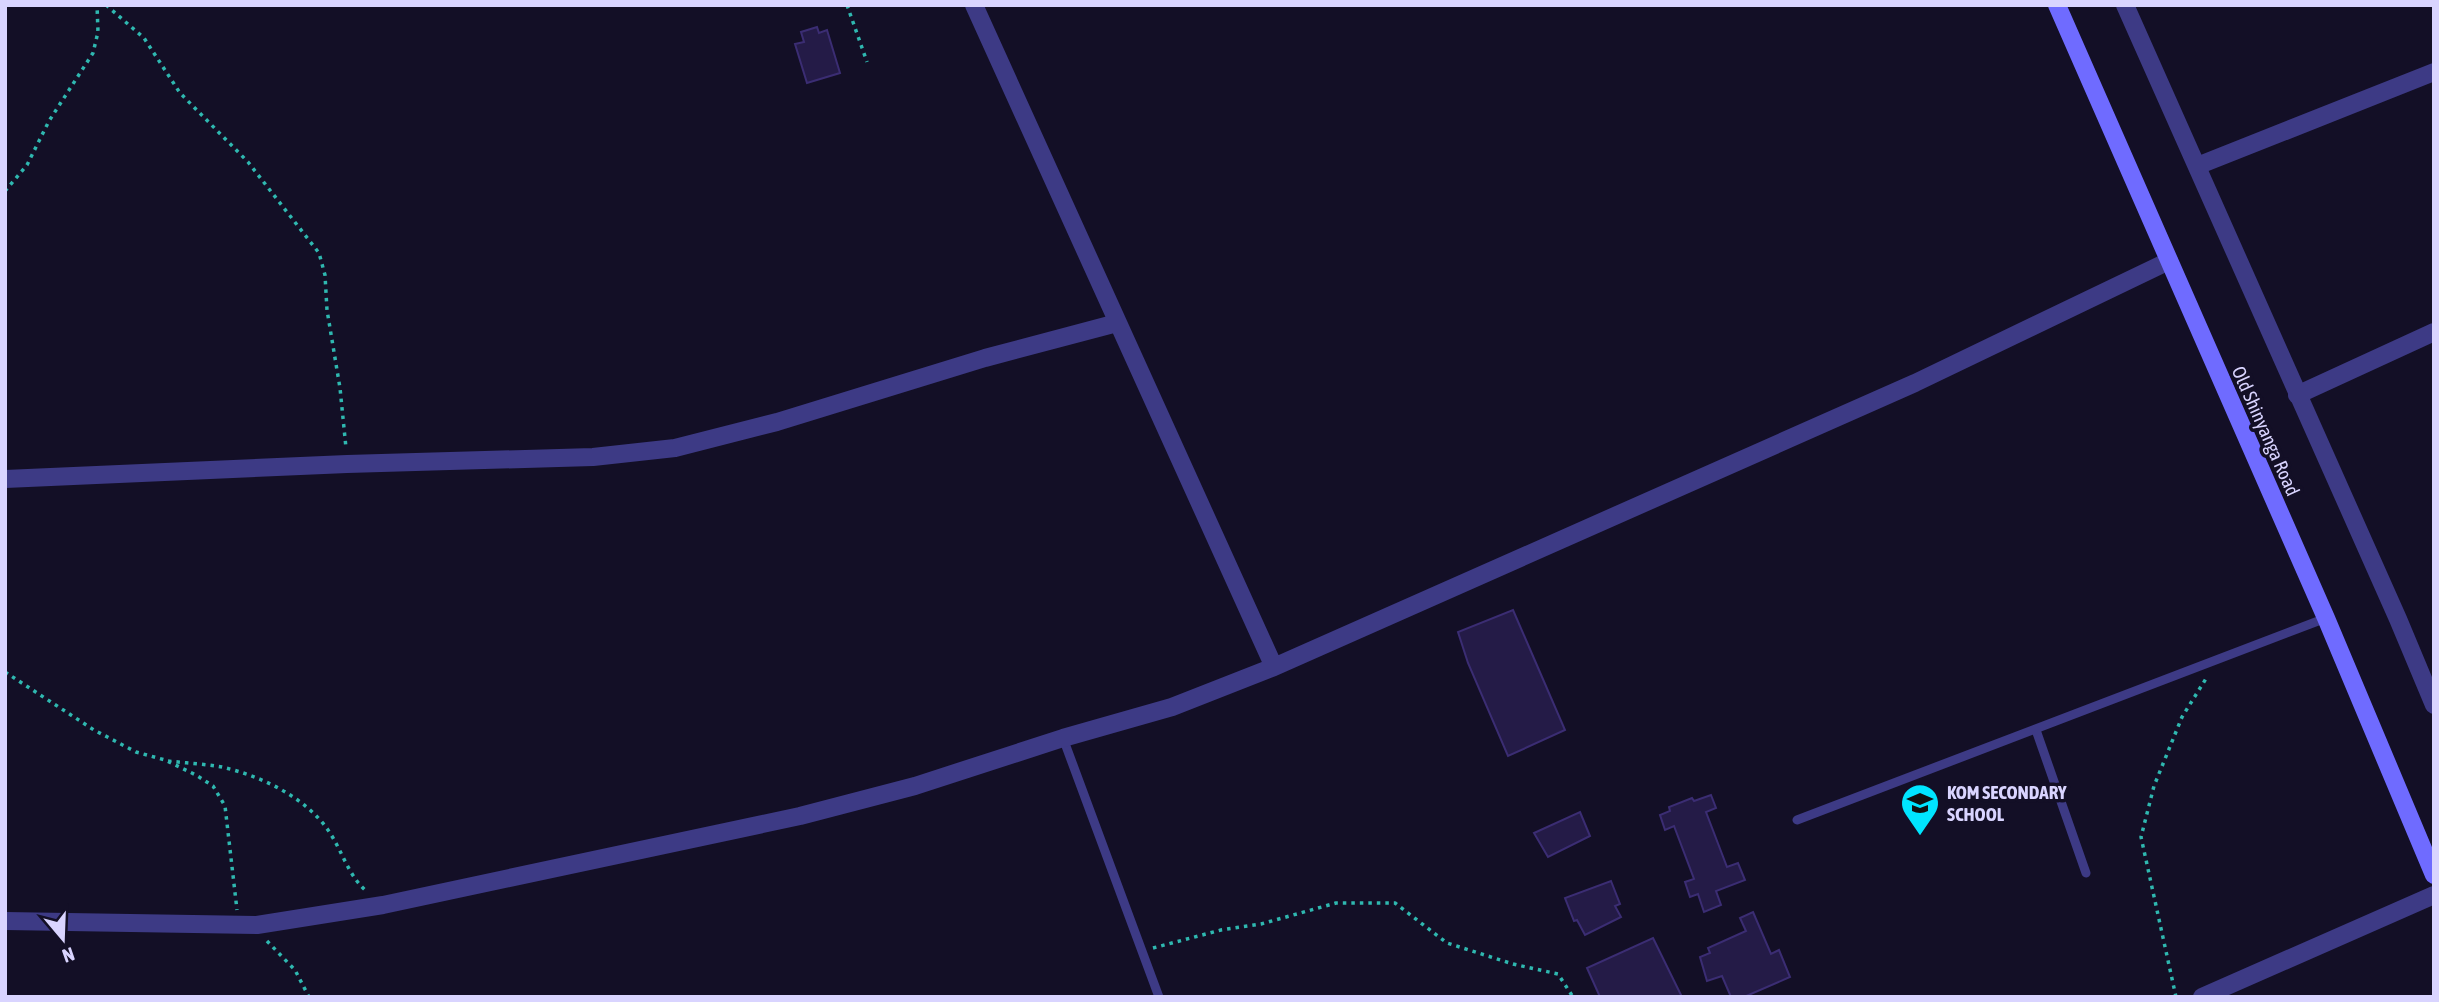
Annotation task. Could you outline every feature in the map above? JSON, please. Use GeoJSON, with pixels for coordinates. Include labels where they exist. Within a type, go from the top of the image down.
{"type":"FeatureCollection","features":[{"type":"Feature","properties":{"kind":"main road","name":"Old Shinyanga Road"},"geometry":{"type":"LineString","coordinates":[[2057,5],[2326,618],[2434,875]]}},
{"type":"Feature","properties":{"kind":"street"},"geometry":{"type":"LineString","coordinates":[[974,5],[1274,667]]}},
{"type":"Feature","properties":{"kind":"street"},"geometry":{"type":"LineString","coordinates":[[2125,5],[2434,705]]}},
{"type":"Feature","properties":{"kind":"street"},"geometry":{"type":"LineString","coordinates":[[2197,166],[2434,72]]}},
{"type":"Feature","properties":{"kind":"street"},"geometry":{"type":"LineString","coordinates":[[5,921],[248,925],[383,905],[800,816],[915,786],[1063,738],[1171,707],[1274,667],[1915,383],[2169,261]]}},
{"type":"Feature","properties":{"kind":"street"},"geometry":{"type":"LineString","coordinates":[[5,479],[347,464],[593,457],[675,448],[777,422],[985,358],[1117,323]]}},
{"type":"Feature","properties":{"kind":"street"},"geometry":{"type":"LineString","coordinates":[[2297,395],[2434,332]]}},
{"type":"Feature","properties":{"kind":"street"},"geometry":{"type":"LineString","coordinates":[[2202,997],[2434,895]]}},
{"type":"Feature","properties":{"kind":"lane"},"geometry":{"type":"LineString","coordinates":[[1797,820],[2326,618]]}},
{"type":"Feature","properties":{"kind":"lane"},"geometry":{"type":"LineString","coordinates":[[2036,730],[2086,873]]}},
{"type":"Feature","properties":{"kind":"lane"},"geometry":{"type":"LineString","coordinates":[[1063,738],[1143,951],[1156,995]]}},
{"type":"Feature","properties":{"kind":"path"},"geometry":{"type":"LineString","coordinates":[[5,191],[27,164],[49,121],[93,53],[98,32],[97,5]]}},
{"type":"Feature","properties":{"kind":"path"},"geometry":{"type":"LineString","coordinates":[[106,5],[144,38],[180,93],[248,162],[319,253],[325,275],[327,310],[340,387],[347,464]]}},
{"type":"Feature","properties":{"kind":"path"},"geometry":{"type":"LineString","coordinates":[[847,5],[867,62]]}},
{"type":"Feature","properties":{"kind":"path"},"geometry":{"type":"LineString","coordinates":[[2176,997],[2141,837],[2154,786],[2182,717],[2217,660]]}},
{"type":"Feature","properties":{"kind":"path"},"geometry":{"type":"LineString","coordinates":[[5,673],[94,730],[136,752],[165,761],[213,786],[223,802],[248,925],[295,970],[309,997]]}},
{"type":"Feature","properties":{"kind":"path"},"geometry":{"type":"LineString","coordinates":[[165,761],[222,767],[268,784],[303,804],[326,827],[354,879],[383,905]]}},
{"type":"Feature","properties":{"kind":"path"},"geometry":{"type":"LineString","coordinates":[[1143,951],[1221,930],[1261,925],[1336,903],[1388,902],[1395,903],[1447,943],[1513,964],[1558,974],[1573,997]]}},
{"type":"Feature","properties":{"kind":"building"},"geometry":{"type":"Polygon","coordinates":[[[817,27],[819,33],[827,30],[840,73],[807,83],[795,44],[804,42],[801,32],[817,27]]]}},
{"type":"Feature","properties":{"kind":"building"},"geometry":{"type":"Polygon","coordinates":[[[1513,610],[1565,730],[1508,756],[1468,663],[1458,632],[1513,610]]]}},
{"type":"Feature","properties":{"kind":"building"},"geometry":{"type":"Polygon","coordinates":[[[1711,795],[1716,808],[1706,812],[1727,867],[1738,863],[1745,880],[1716,891],[1721,905],[1704,912],[1698,894],[1690,897],[1685,882],[1694,879],[1674,826],[1665,830],[1660,815],[1670,811],[1669,807],[1692,798],[1694,801],[1711,795]]]}},
{"type":"Feature","properties":{"kind":"building"},"geometry":{"type":"Polygon","coordinates":[[[1580,812],[1590,836],[1548,857],[1534,833],[1580,812]]]}},
{"type":"Feature","properties":{"kind":"building"},"geometry":{"type":"Polygon","coordinates":[[[1611,881],[1620,904],[1615,906],[1621,917],[1585,935],[1577,920],[1574,921],[1565,898],[1611,881]]]}},
{"type":"Feature","properties":{"kind":"building"},"geometry":{"type":"Polygon","coordinates":[[[1753,912],[1771,954],[1779,950],[1790,977],[1744,997],[1731,997],[1722,976],[1707,981],[1700,957],[1710,953],[1708,948],[1746,931],[1740,918],[1753,912]]]}},
{"type":"Feature","properties":{"kind":"building"},"geometry":{"type":"Polygon","coordinates":[[[1653,938],[1682,997],[1600,997],[1587,968],[1653,938]]]}},
{"type":"Feature","properties":{"kind":"place","name":"KOM SECONDARY SCHOOL"},"geometry":{"type":"Point","coordinates":[1920,837]}}]}
